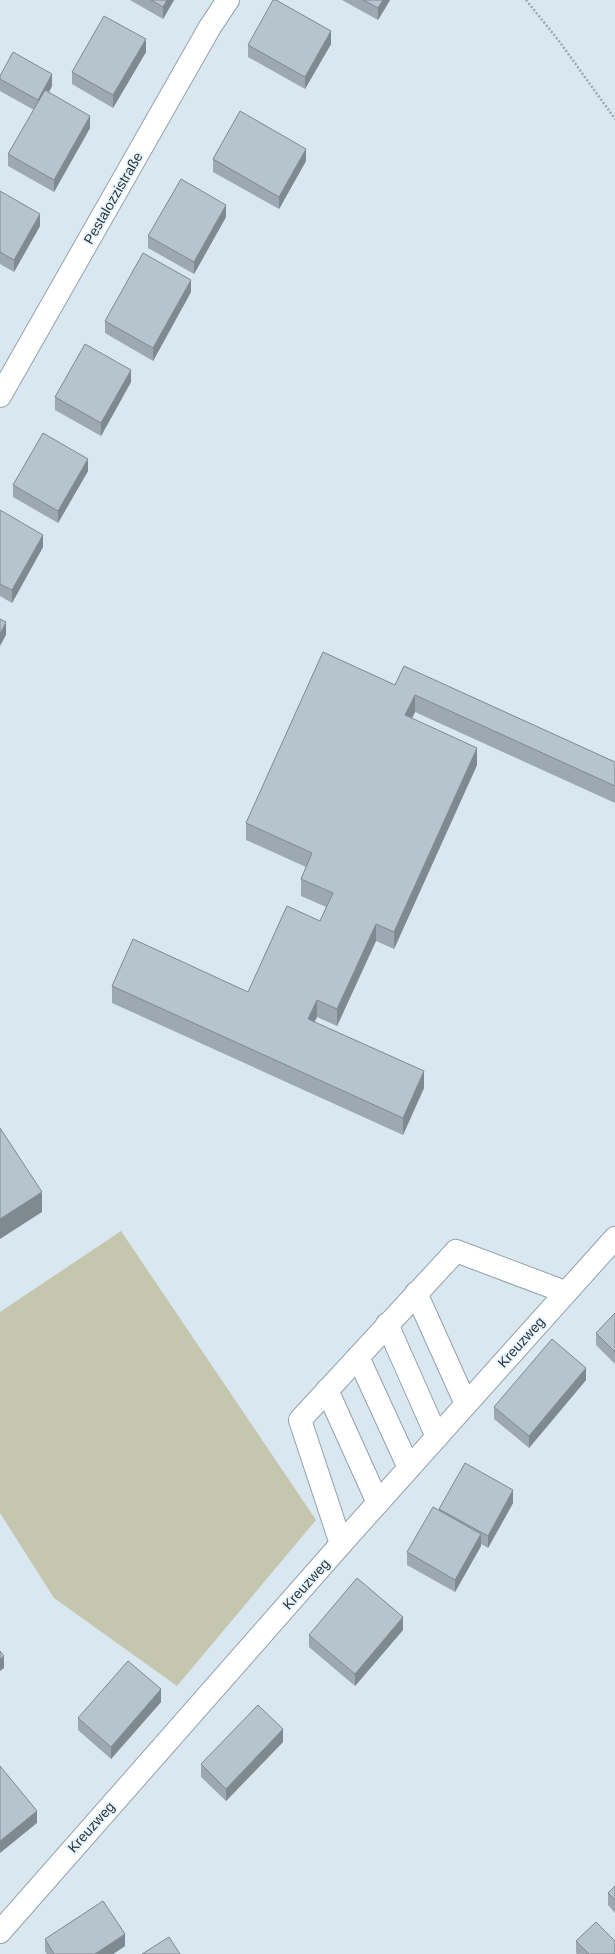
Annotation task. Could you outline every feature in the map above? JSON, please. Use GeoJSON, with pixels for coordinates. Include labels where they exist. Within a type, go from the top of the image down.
{"type":"FeatureCollection","features":[{"type":"Feature","properties":{"kind":"street","name":"Pestalozzistraße"},"geometry":{"type":"LineString","coordinates":[[0,396],[210,27],[228,0]]}},
{"type":"Feature","properties":{"kind":"street","name":"Kreuzweg"},"geometry":{"type":"LineString","coordinates":[[0,1932],[341,1544],[565,1292],[615,1238]]}},
{"type":"Feature","properties":{"kind":"street"},"geometry":{"type":"LineString","coordinates":[[341,1544],[300,1420],[456,1251],[565,1292]]}},
{"type":"Feature","properties":{"kind":"street"},"geometry":{"type":"LineString","coordinates":[[416,1293],[466,1404]]}},
{"type":"Feature","properties":{"kind":"street"},"geometry":{"type":"LineString","coordinates":[[387,1324],[437,1437]]}},
{"type":"Feature","properties":{"kind":"street"},"geometry":{"type":"LineString","coordinates":[[358,1357],[409,1468]]}},
{"type":"Feature","properties":{"kind":"street"},"geometry":{"type":"LineString","coordinates":[[327,1390],[378,1503]]}},
{"type":"Feature","properties":{"kind":"path"},"geometry":{"type":"LineString","coordinates":[[526,0],[559,41],[615,120]]}},
{"type":"Feature","properties":{"kind":"green space"},"geometry":{"type":"Polygon","coordinates":[[[121,1231],[316,1520],[177,1686],[54,1598],[0,1513],[0,1312],[121,1231]]]}},
{"type":"Feature","properties":{"kind":"building"},"geometry":{"type":"Polygon","coordinates":[[[151,0],[167,0],[163,7],[151,0]]]}},
{"type":"Feature","properties":{"kind":"building"},"geometry":{"type":"Polygon","coordinates":[[[273,0],[276,0],[331,31],[305,77],[248,45],[273,0]]]}},
{"type":"Feature","properties":{"kind":"building"},"geometry":{"type":"Polygon","coordinates":[[[363,0],[383,0],[378,8],[363,0]]]}},
{"type":"Feature","properties":{"kind":"building"},"geometry":{"type":"Polygon","coordinates":[[[104,16],[146,39],[113,95],[72,72],[104,16]]]}},
{"type":"Feature","properties":{"kind":"building"},"geometry":{"type":"Polygon","coordinates":[[[13,52],[52,74],[38,100],[0,79],[0,76],[13,52]]]}},
{"type":"Feature","properties":{"kind":"building"},"geometry":{"type":"Polygon","coordinates":[[[45,90],[90,116],[54,180],[8,154],[45,90]]]}},
{"type":"Feature","properties":{"kind":"building"},"geometry":{"type":"Polygon","coordinates":[[[240,111],[306,149],[279,197],[213,159],[240,111]]]}},
{"type":"Feature","properties":{"kind":"building"},"geometry":{"type":"Polygon","coordinates":[[[181,179],[226,205],[194,262],[148,236],[181,179]]]}},
{"type":"Feature","properties":{"kind":"building"},"geometry":{"type":"Polygon","coordinates":[[[0,191],[40,214],[14,260],[0,252],[0,191]]]}},
{"type":"Feature","properties":{"kind":"building"},"geometry":{"type":"Polygon","coordinates":[[[143,253],[191,280],[153,348],[105,321],[143,253]]]}},
{"type":"Feature","properties":{"kind":"building"},"geometry":{"type":"Polygon","coordinates":[[[85,344],[131,370],[101,423],[55,397],[85,344]]]}},
{"type":"Feature","properties":{"kind":"building"},"geometry":{"type":"Polygon","coordinates":[[[43,433],[88,459],[58,511],[13,485],[43,433]]]}},
{"type":"Feature","properties":{"kind":"building"},"geometry":{"type":"Polygon","coordinates":[[[0,510],[43,535],[12,590],[0,584],[0,510]]]}},
{"type":"Feature","properties":{"kind":"building"},"geometry":{"type":"Polygon","coordinates":[[[0,619],[6,622],[0,634],[0,619]]]}},
{"type":"Feature","properties":{"kind":"building"},"geometry":{"type":"Polygon","coordinates":[[[323,652],[395,685],[404,666],[615,762],[615,786],[415,695],[405,715],[477,748],[394,932],[376,924],[337,1009],[317,1000],[308,1019],[424,1071],[403,1118],[112,986],[133,939],[248,992],[287,906],[320,921],[333,893],[301,879],[312,853],[246,823],[323,652]]]}},
{"type":"Feature","properties":{"kind":"building"},"geometry":{"type":"Polygon","coordinates":[[[0,1128],[42,1192],[0,1219],[0,1128]]]}},
{"type":"Feature","properties":{"kind":"building"},"geometry":{"type":"Polygon","coordinates":[[[615,1313],[615,1352],[596,1333],[615,1313]]]}},
{"type":"Feature","properties":{"kind":"building"},"geometry":{"type":"Polygon","coordinates":[[[552,1339],[586,1368],[529,1436],[494,1407],[552,1339]]]}},
{"type":"Feature","properties":{"kind":"building"},"geometry":{"type":"Polygon","coordinates":[[[465,1463],[513,1490],[488,1536],[439,1509],[465,1463]]]}},
{"type":"Feature","properties":{"kind":"building"},"geometry":{"type":"Polygon","coordinates":[[[433,1507],[481,1534],[455,1580],[407,1552],[433,1507]]]}},
{"type":"Feature","properties":{"kind":"building"},"geometry":{"type":"Polygon","coordinates":[[[357,1578],[403,1617],[355,1674],[309,1635],[357,1578]]]}},
{"type":"Feature","properties":{"kind":"building"},"geometry":{"type":"Polygon","coordinates":[[[0,1651],[4,1656],[0,1659],[0,1651]]]}},
{"type":"Feature","properties":{"kind":"building"},"geometry":{"type":"Polygon","coordinates":[[[128,1661],[161,1689],[111,1747],[78,1718],[128,1661]]]}},
{"type":"Feature","properties":{"kind":"building"},"geometry":{"type":"Polygon","coordinates":[[[258,1705],[283,1729],[226,1789],[201,1764],[258,1705]]]}},
{"type":"Feature","properties":{"kind":"building"},"geometry":{"type":"Polygon","coordinates":[[[0,1766],[37,1811],[0,1841],[0,1766]]]}},
{"type":"Feature","properties":{"kind":"building"},"geometry":{"type":"Polygon","coordinates":[[[615,1886],[615,1900],[608,1893],[615,1886]]]}},
{"type":"Feature","properties":{"kind":"building"},"geometry":{"type":"Polygon","coordinates":[[[103,1901],[125,1934],[95,1954],[54,1954],[45,1939],[103,1901]]]}},
{"type":"Feature","properties":{"kind":"building"},"geometry":{"type":"Polygon","coordinates":[[[596,1922],[615,1941],[615,1954],[589,1954],[576,1941],[596,1922]]]}},
{"type":"Feature","properties":{"kind":"building"},"geometry":{"type":"Polygon","coordinates":[[[169,1937],[180,1954],[142,1954],[169,1937]]]}}]}
